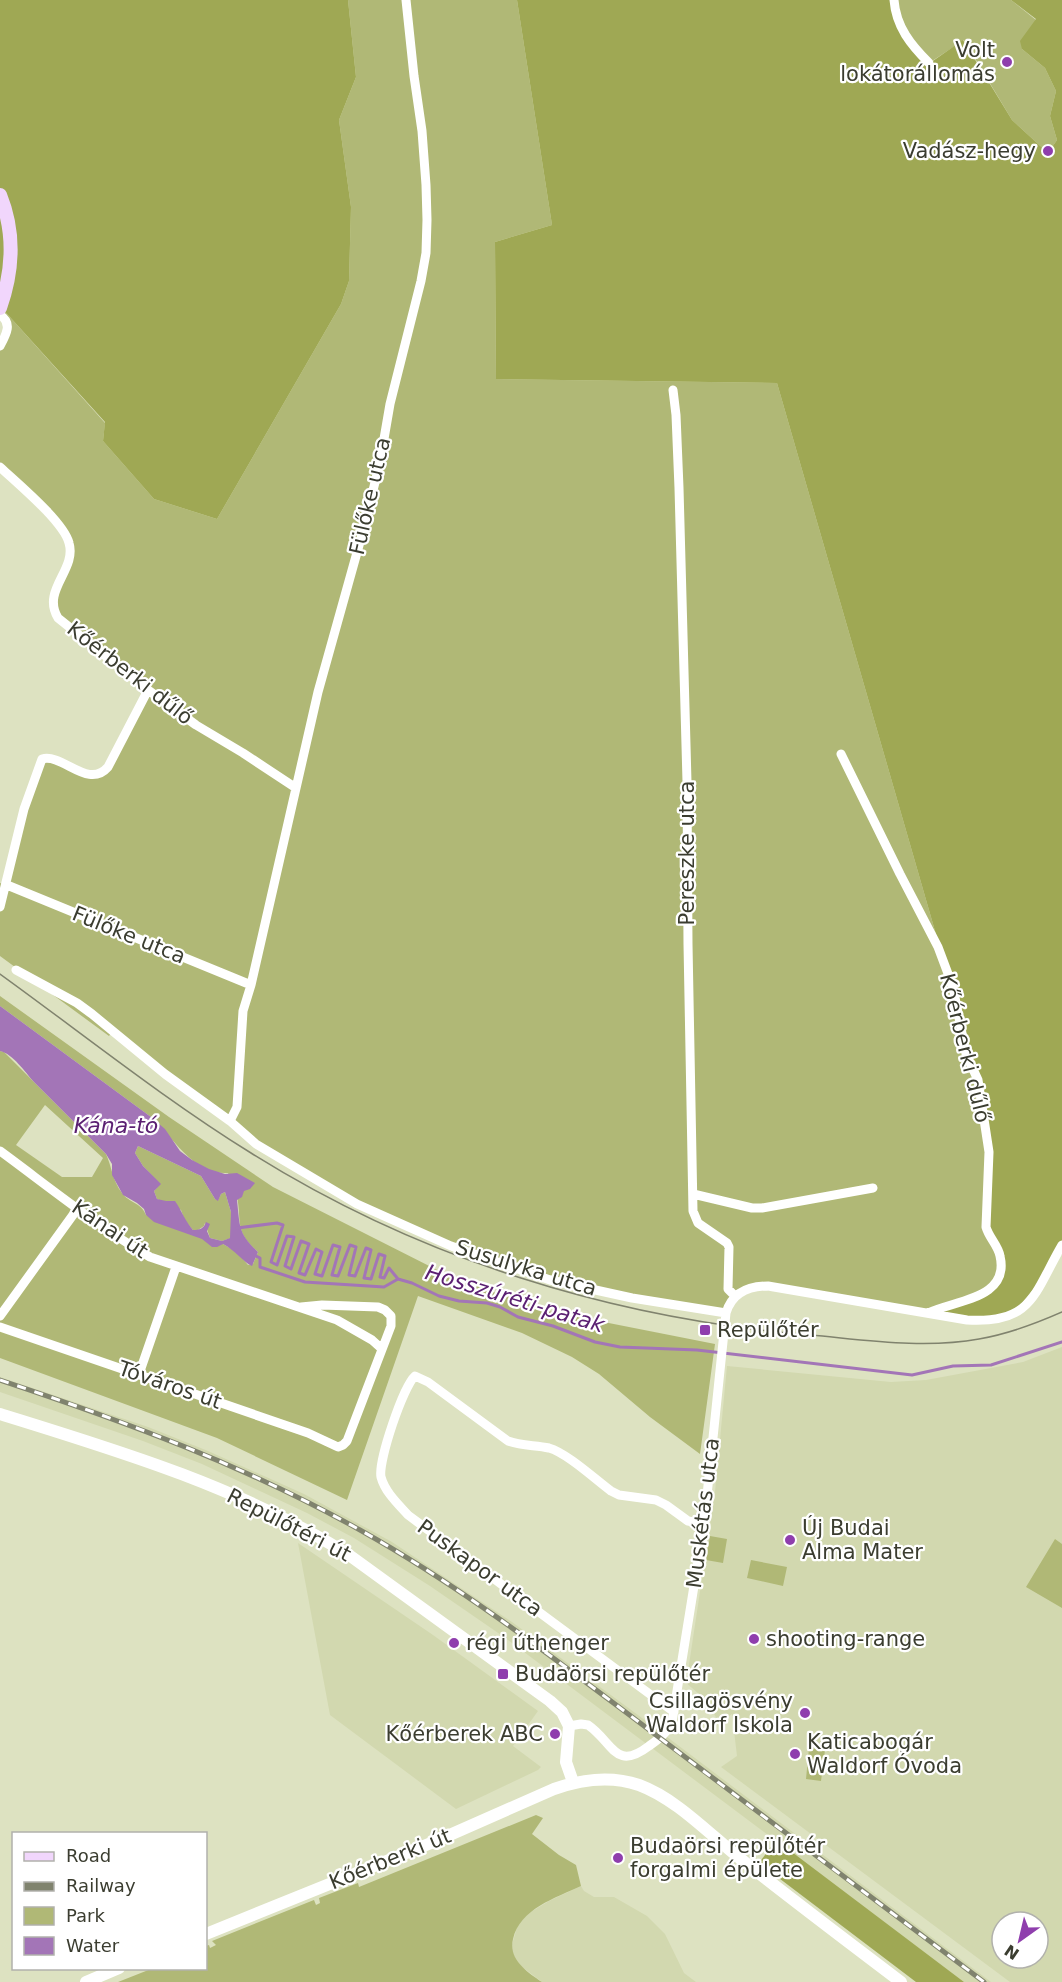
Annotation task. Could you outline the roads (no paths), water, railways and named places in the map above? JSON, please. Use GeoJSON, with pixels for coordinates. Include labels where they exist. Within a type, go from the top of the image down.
{"type":"FeatureCollection","features":[{"type":"Feature","properties":{"kind":"main road"},"geometry":{"type":"LineString","coordinates":[[0,195],[11,241],[8,281],[0,308]]}},
{"type":"Feature","properties":{"kind":"street","name":"Fülőke utca"},"geometry":{"type":"LineString","coordinates":[[230,1121],[237,1107],[243,1011],[251,986],[322,673],[363,531],[378,472],[390,404],[422,280],[427,220],[423,141],[406,0]]}},
{"type":"Feature","properties":{"kind":"street"},"geometry":{"type":"LineString","coordinates":[[894,0],[898,21],[904,34],[929,63]]}},
{"type":"Feature","properties":{"kind":"street"},"geometry":{"type":"LineString","coordinates":[[0,315],[8,325],[0,346]]}},
{"type":"Feature","properties":{"kind":"street","name":"Pereszke utca"},"geometry":{"type":"LineString","coordinates":[[673,390],[679,488],[687,782],[693,1211],[698,1223],[727,1243],[729,1247],[728,1289],[735,1296]]}},
{"type":"Feature","properties":{"kind":"street","name":"Kőérberki dűlő"},"geometry":{"type":"LineString","coordinates":[[0,467],[39,505],[69,541],[71,551],[69,559],[52,601],[58,618],[196,725],[296,788]]}},
{"type":"Feature","properties":{"kind":"street"},"geometry":{"type":"LineString","coordinates":[[0,907],[24,809],[42,759],[49,757],[56,759],[81,772],[92,774],[104,772],[148,690]]}},
{"type":"Feature","properties":{"kind":"street","name":"Kőérberki dűlő"},"geometry":{"type":"LineString","coordinates":[[841,754],[938,947],[953,987],[966,1054],[978,1080],[989,1152],[986,1227],[1000,1255],[1001,1276],[994,1285],[973,1299],[926,1314]]}},
{"type":"Feature","properties":{"kind":"street","name":"Fülőke utca"},"geometry":{"type":"LineString","coordinates":[[7,885],[251,986]]}},
{"type":"Feature","properties":{"kind":"street","name":"Susulyka utca"},"geometry":{"type":"LineString","coordinates":[[16,970],[77,1003],[165,1074],[230,1121],[256,1144],[357,1204],[451,1246],[550,1280],[632,1298],[726,1313]]}},
{"type":"Feature","properties":{"kind":"street","name":"Kánai út"},"geometry":{"type":"LineString","coordinates":[[0,1151],[130,1246],[150,1257],[338,1320],[372,1340],[382,1349],[392,1321],[391,1316],[378,1307],[322,1305],[301,1307]]}},
{"type":"Feature","properties":{"kind":"street"},"geometry":{"type":"LineString","coordinates":[[693,1194],[752,1208],[762,1208],[873,1188]]}},
{"type":"Feature","properties":{"kind":"street"},"geometry":{"type":"LineString","coordinates":[[2,1311],[78,1208]]}},
{"type":"Feature","properties":{"kind":"street"},"geometry":{"type":"LineString","coordinates":[[726,1313],[735,1296],[750,1288],[768,1286],[926,1314],[983,1321],[1010,1316],[1023,1308],[1038,1292],[1062,1245]]}},
{"type":"Feature","properties":{"kind":"street"},"geometry":{"type":"LineString","coordinates":[[139,1374],[176,1267]]}},
{"type":"Feature","properties":{"kind":"street","name":"Muskétás utca"},"geometry":{"type":"LineString","coordinates":[[674,1712],[704,1524],[726,1313]]}},
{"type":"Feature","properties":{"kind":"street","name":"Tóváros út"},"geometry":{"type":"LineString","coordinates":[[0,1327],[308,1433],[338,1447],[347,1441],[382,1349]]}},
{"type":"Feature","properties":{"kind":"street","name":"Puskapor utca"},"geometry":{"type":"LineString","coordinates":[[674,1712],[408,1515],[392,1498],[382,1480],[384,1451],[406,1389],[415,1376],[428,1382],[508,1441],[549,1448],[560,1453],[619,1495],[656,1500],[688,1521],[704,1524]]}},
{"type":"Feature","properties":{"kind":"street","name":"Repülőtéri út"},"geometry":{"type":"LineString","coordinates":[[0,1414],[182,1474],[257,1506],[321,1538],[387,1580],[550,1701],[562,1712],[569,1726]]}},
{"type":"Feature","properties":{"kind":"street"},"geometry":{"type":"LineString","coordinates":[[674,1712],[666,1733],[639,1753],[626,1757],[618,1754],[588,1725],[569,1726],[566,1762],[573,1782],[613,1779],[636,1784],[664,1797],[778,1889],[901,1982]]}},
{"type":"Feature","properties":{"kind":"street","name":"Kőérberki út"},"geometry":{"type":"LineString","coordinates":[[207,1934],[436,1841],[573,1782]]}},
{"type":"Feature","properties":{"kind":"street"},"geometry":{"type":"LineString","coordinates":[[86,1982],[114,1970]]}},
{"type":"Feature","properties":{"kind":"water","name":"Kána-tó"},"geometry":{"type":"Polygon","coordinates":[[[0,1006],[151,1117],[165,1129],[180,1151],[192,1160],[225,1174],[237,1173],[255,1183],[237,1200],[243,1234],[258,1252],[252,1266],[223,1244],[212,1247],[202,1239],[154,1222],[146,1215],[144,1209],[123,1195],[112,1175],[112,1164],[106,1154],[14,1059],[0,1051],[0,1006]],[[138,1146],[135,1153],[143,1166],[161,1184],[154,1191],[157,1199],[175,1201],[193,1230],[201,1229],[206,1222],[210,1224],[207,1231],[210,1238],[222,1241],[230,1238],[231,1212],[225,1192],[221,1194],[218,1201],[215,1199],[201,1176],[138,1146]]]}},
{"type":"Feature","properties":{"kind":"waterway"},"geometry":{"type":"LineString","coordinates":[[237,1228],[277,1223],[283,1225],[271,1262],[277,1265],[287,1236],[294,1237],[285,1266],[291,1269],[301,1241],[309,1244],[299,1273],[305,1275],[316,1249],[322,1252],[315,1274],[322,1276],[333,1245],[340,1247],[332,1275],[338,1276],[350,1245],[356,1247],[349,1275],[355,1276],[366,1248],[371,1250],[364,1278],[371,1279],[379,1254],[385,1256],[380,1277],[384,1278],[389,1268],[398,1279]]}},
{"type":"Feature","properties":{"kind":"waterway","name":"Hosszúréti-patak"},"geometry":{"type":"LineString","coordinates":[[254,1255],[260,1258],[260,1267],[305,1282],[384,1287],[398,1279],[439,1296],[459,1301],[487,1303],[518,1317],[553,1326],[595,1342],[620,1347],[697,1350],[912,1375],[953,1366],[991,1365],[1062,1342]]}},
{"type":"Feature","properties":{"kind":"tram line"},"geometry":{"type":"LineString","coordinates":[[0,974],[155,1088],[251,1153],[315,1191],[382,1224],[450,1253],[520,1278],[664,1315],[737,1327],[895,1343],[937,1343],[979,1339],[1021,1328],[1062,1312]]}},
{"type":"Feature","properties":{"kind":"railway"},"geometry":{"type":"LineString","coordinates":[[0,1380],[139,1429],[228,1465],[316,1507],[398,1552],[543,1650],[984,1982]]}},
{"type":"Feature","properties":{"kind":"place","name":"Volt lokátorállomás"},"geometry":{"type":"Point","coordinates":[1007,62]}},
{"type":"Feature","properties":{"kind":"place","name":"Vadász-hegy"},"geometry":{"type":"Point","coordinates":[1048,151]}},
{"type":"Feature","properties":{"kind":"place","name":"Repülőtér"},"geometry":{"type":"Point","coordinates":[705,1330]}},
{"type":"Feature","properties":{"kind":"place","name":"Új Budai Alma Mater"},"geometry":{"type":"Point","coordinates":[790,1540]}},
{"type":"Feature","properties":{"kind":"place","name":"shooting-range"},"geometry":{"type":"Point","coordinates":[754,1639]}},
{"type":"Feature","properties":{"kind":"place","name":"régi úthenger"},"geometry":{"type":"Point","coordinates":[454,1643]}},
{"type":"Feature","properties":{"kind":"place","name":"Budaörsi repülőtér"},"geometry":{"type":"Point","coordinates":[503,1674]}},
{"type":"Feature","properties":{"kind":"place","name":"Csillagösvény Waldorf Iskola"},"geometry":{"type":"Point","coordinates":[805,1713]}},
{"type":"Feature","properties":{"kind":"place","name":"Kőérberek ABC"},"geometry":{"type":"Point","coordinates":[555,1734]}},
{"type":"Feature","properties":{"kind":"place","name":"Katicabogár Waldorf Óvoda"},"geometry":{"type":"Point","coordinates":[795,1754]}},
{"type":"Feature","properties":{"kind":"place","name":"Budaörsi repülőtér forgalmi épülete"},"geometry":{"type":"Point","coordinates":[618,1858]}}]}
